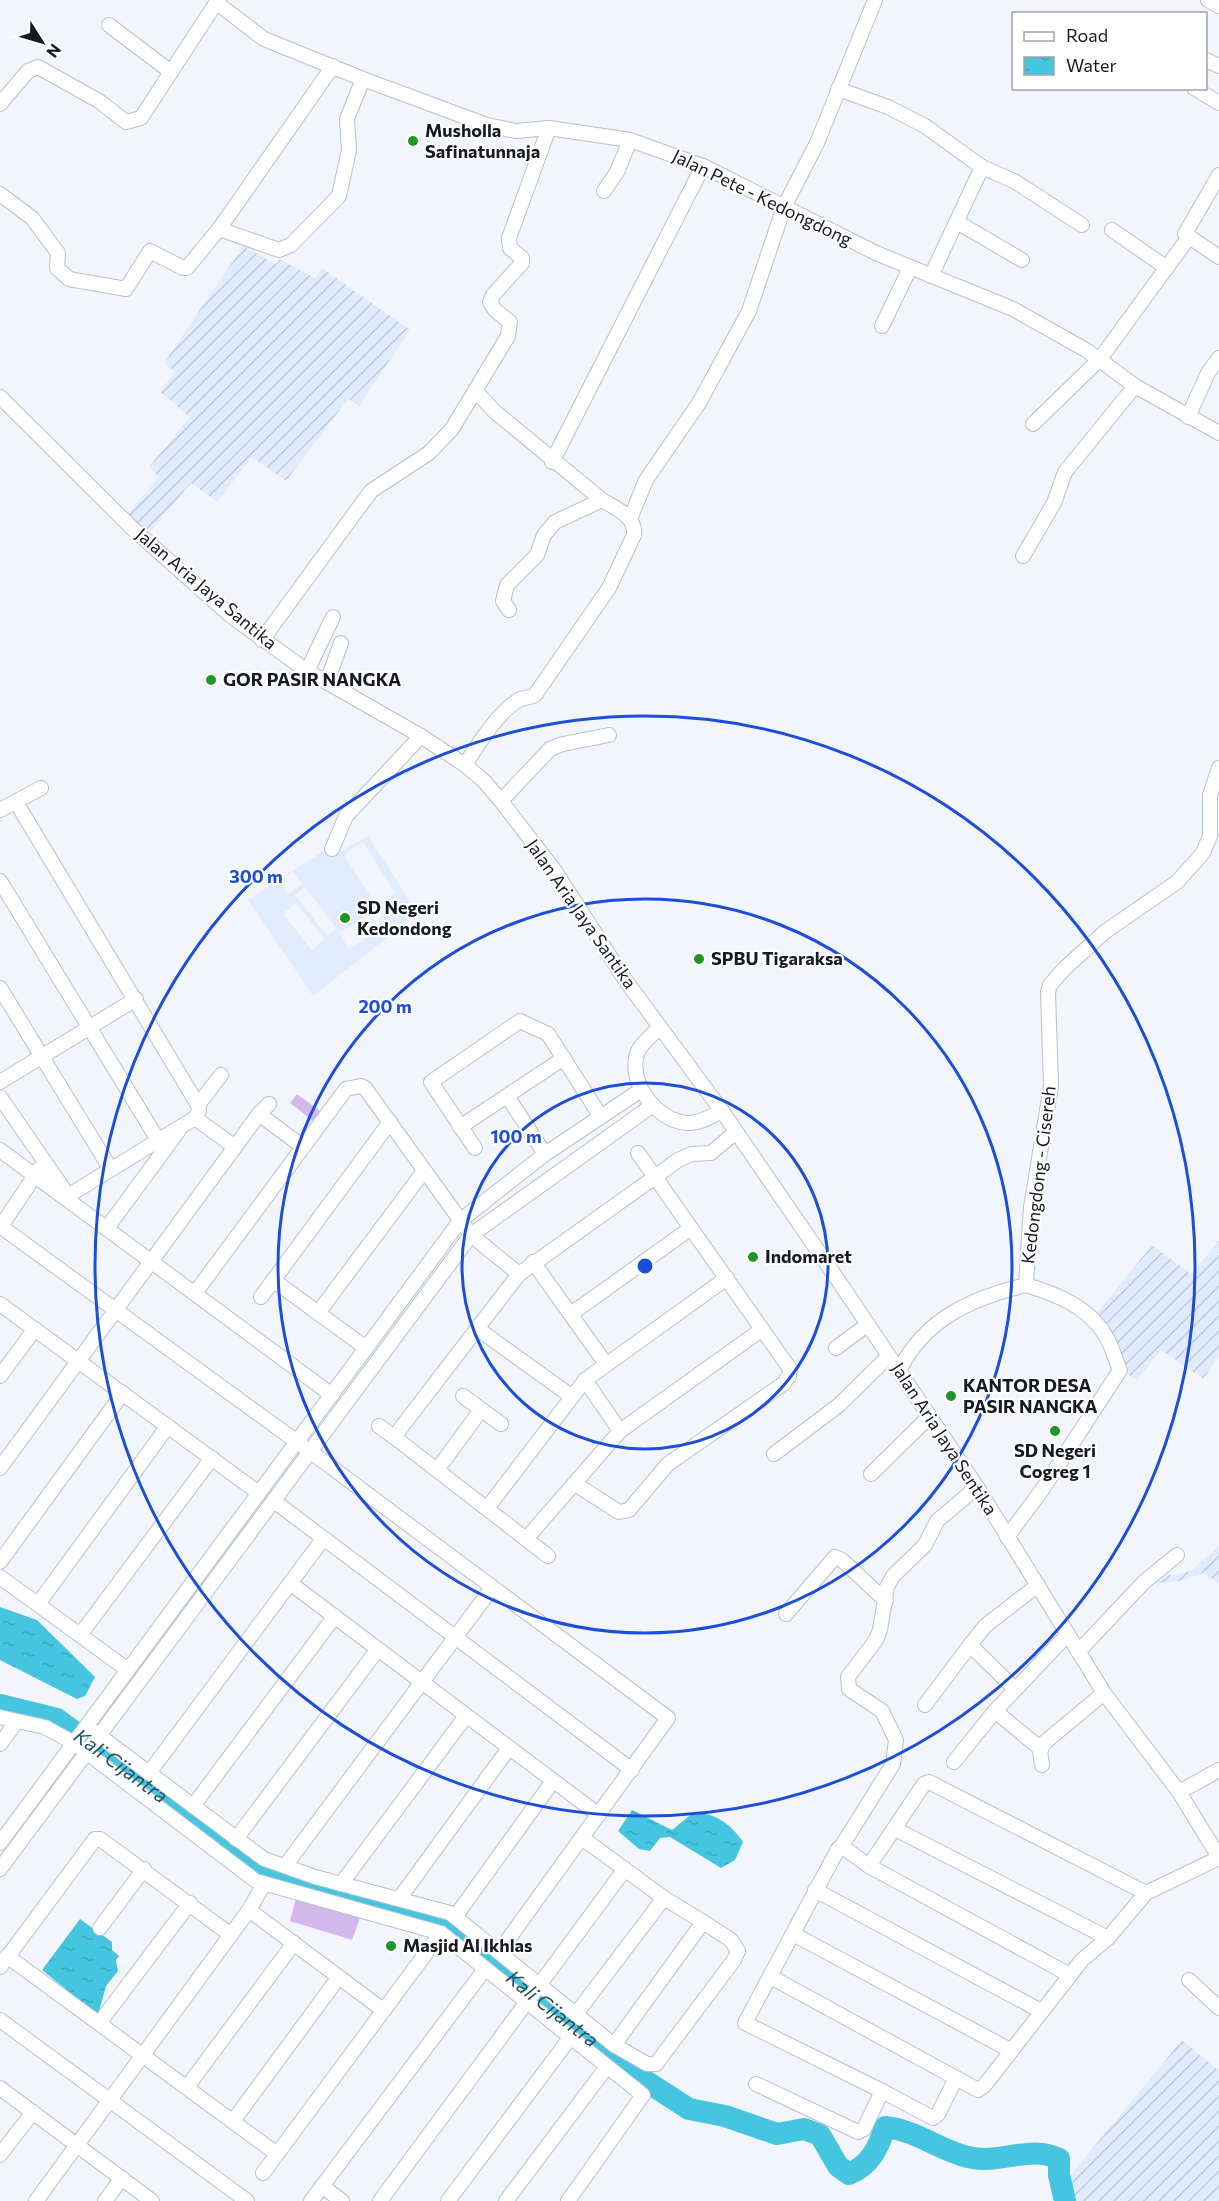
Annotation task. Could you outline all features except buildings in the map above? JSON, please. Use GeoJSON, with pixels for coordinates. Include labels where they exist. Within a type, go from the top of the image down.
{"type":"FeatureCollection","features":[{"type":"Feature","properties":{"kind":"street"},"geometry":{"type":"LineString","coordinates":[[630,519],[646,480],[699,403],[735,339],[748,311],[784,207],[817,143],[875,0]]}},
{"type":"Feature","properties":{"kind":"street"},"geometry":{"type":"LineString","coordinates":[[1208,0],[1219,6]]}},
{"type":"Feature","properties":{"kind":"street","name":"Jalan Pete - Kedongdong"},"geometry":{"type":"LineString","coordinates":[[0,104],[28,71],[38,67],[99,101],[129,123],[141,118],[218,2],[264,39],[363,79],[502,129],[549,128],[630,140],[702,166],[910,268],[1013,309],[1100,359],[1135,386],[1219,433]]}},
{"type":"Feature","properties":{"kind":"street"},"geometry":{"type":"LineString","coordinates":[[109,25],[171,72]]}},
{"type":"Feature","properties":{"kind":"street"},"geometry":{"type":"LineString","coordinates":[[0,194],[32,218],[58,253],[57,268],[69,279],[116,289],[129,287],[150,251],[187,268],[219,229],[333,66]]}},
{"type":"Feature","properties":{"kind":"street"},"geometry":{"type":"LineString","coordinates":[[219,229],[279,250],[291,245],[313,224],[339,196],[349,150],[347,119],[363,79]]}},
{"type":"Feature","properties":{"kind":"street"},"geometry":{"type":"LineString","coordinates":[[838,89],[888,107],[925,126],[982,167],[1014,181],[1082,225]]}},
{"type":"Feature","properties":{"kind":"street"},"geometry":{"type":"LineString","coordinates":[[1197,90],[1219,103]]}},
{"type":"Feature","properties":{"kind":"street"},"geometry":{"type":"LineString","coordinates":[[262,639],[371,491],[435,448],[467,408],[511,328],[510,322],[490,303],[494,295],[522,263],[522,258],[510,248],[509,238],[549,128]]}},
{"type":"Feature","properties":{"kind":"street"},"geometry":{"type":"LineString","coordinates":[[604,191],[621,164],[630,140]]}},
{"type":"Feature","properties":{"kind":"street"},"geometry":{"type":"LineString","coordinates":[[552,462],[702,166]]}},
{"type":"Feature","properties":{"kind":"street"},"geometry":{"type":"LineString","coordinates":[[931,276],[982,167]]}},
{"type":"Feature","properties":{"kind":"street"},"geometry":{"type":"LineString","coordinates":[[1219,175],[1185,234],[1219,257]]}},
{"type":"Feature","properties":{"kind":"street"},"geometry":{"type":"LineString","coordinates":[[957,222],[1022,260]]}},
{"type":"Feature","properties":{"kind":"street"},"geometry":{"type":"LineString","coordinates":[[1112,230],[1167,268]]}},
{"type":"Feature","properties":{"kind":"street"},"geometry":{"type":"LineString","coordinates":[[1033,424],[1100,359],[1189,237]]}},
{"type":"Feature","properties":{"kind":"street"},"geometry":{"type":"LineString","coordinates":[[882,326],[910,268]]}},
{"type":"Feature","properties":{"kind":"street"},"geometry":{"type":"LineString","coordinates":[[1188,417],[1208,373],[1219,358]]}},
{"type":"Feature","properties":{"kind":"street"},"geometry":{"type":"LineString","coordinates":[[1023,556],[1054,503],[1065,472],[1135,386]]}},
{"type":"Feature","properties":{"kind":"street"},"geometry":{"type":"LineString","coordinates":[[465,765],[476,747],[507,712],[520,700],[534,694],[601,600],[634,535],[634,526],[630,519],[552,462],[494,411],[475,390]]}},
{"type":"Feature","properties":{"kind":"street","name":"Jalan Aria Jaya Santika"},"geometry":{"type":"LineString","coordinates":[[0,397],[132,528],[262,639],[307,671],[421,736],[465,765],[484,781],[555,870],[660,1027]]}},
{"type":"Feature","properties":{"kind":"street"},"geometry":{"type":"LineString","coordinates":[[509,610],[503,602],[507,585],[537,555],[544,535],[560,518],[602,500]]}},
{"type":"Feature","properties":{"kind":"street"},"geometry":{"type":"LineString","coordinates":[[307,671],[333,617]]}},
{"type":"Feature","properties":{"kind":"street"},"geometry":{"type":"LineString","coordinates":[[327,682],[341,643]]}},
{"type":"Feature","properties":{"kind":"street"},"geometry":{"type":"LineString","coordinates":[[501,801],[550,749],[563,744],[609,735]]}},
{"type":"Feature","properties":{"kind":"street"},"geometry":{"type":"LineString","coordinates":[[332,849],[346,816],[421,736]]}},
{"type":"Feature","properties":{"kind":"street","name":"Kedongdong - Cisereh"},"geometry":{"type":"LineString","coordinates":[[1007,1537],[1042,1490],[1120,1370],[1106,1335],[1089,1314],[1051,1292],[1026,1285],[1031,1207],[1051,1086],[1048,999],[1050,985],[1106,931],[1177,882],[1203,853],[1210,836],[1210,795],[1219,768]]}},
{"type":"Feature","properties":{"kind":"street"},"geometry":{"type":"LineString","coordinates":[[0,810],[40,788]]}},
{"type":"Feature","properties":{"kind":"street"},"geometry":{"type":"LineString","coordinates":[[16,801],[136,999],[196,1111],[235,1148]]}},
{"type":"Feature","properties":{"kind":"street"},"geometry":{"type":"LineString","coordinates":[[0,881],[158,1140]]}},
{"type":"Feature","properties":{"kind":"street"},"geometry":{"type":"LineString","coordinates":[[0,988],[110,1168]]}},
{"type":"Feature","properties":{"kind":"street"},"geometry":{"type":"LineString","coordinates":[[0,1082],[136,999]]}},
{"type":"Feature","properties":{"kind":"street"},"geometry":{"type":"LineString","coordinates":[[475,1148],[431,1084],[432,1080],[523,1020],[548,1034],[601,1117]]}},
{"type":"Feature","properties":{"kind":"street"},"geometry":{"type":"LineString","coordinates":[[660,1027],[639,1050],[636,1069],[641,1090],[669,1119],[688,1123],[722,1111]]}},
{"type":"Feature","properties":{"kind":"street","name":"Jalan Aria Jaya Sentika"},"geometry":{"type":"LineString","coordinates":[[660,1027],[722,1111],[930,1416],[977,1487],[1104,1693],[1179,1792],[1219,1858]]}},
{"type":"Feature","properties":{"kind":"street"},"geometry":{"type":"LineString","coordinates":[[460,1127],[564,1058]]}},
{"type":"Feature","properties":{"kind":"street"},"geometry":{"type":"LineString","coordinates":[[107,1228],[221,1075]]}},
{"type":"Feature","properties":{"kind":"street"},"geometry":{"type":"LineString","coordinates":[[195,1293],[349,1087],[365,1088],[471,1235],[519,1274]]}},
{"type":"Feature","properties":{"kind":"street"},"geometry":{"type":"LineString","coordinates":[[0,1843],[460,1221],[545,1154],[641,1090]]}},
{"type":"Feature","properties":{"kind":"street"},"geometry":{"type":"LineString","coordinates":[[507,1096],[545,1154]]}},
{"type":"Feature","properties":{"kind":"street"},"geometry":{"type":"LineString","coordinates":[[0,1097],[67,1196]]}},
{"type":"Feature","properties":{"kind":"street"},"geometry":{"type":"LineString","coordinates":[[0,1468],[259,1114],[270,1104]]}},
{"type":"Feature","properties":{"kind":"street"},"geometry":{"type":"LineString","coordinates":[[0,1869],[471,1235],[653,1105]]}},
{"type":"Feature","properties":{"kind":"street"},"geometry":{"type":"LineString","coordinates":[[259,1114],[303,1147]]}},
{"type":"Feature","properties":{"kind":"street"},"geometry":{"type":"LineString","coordinates":[[261,1297],[390,1122]]}},
{"type":"Feature","properties":{"kind":"street"},"geometry":{"type":"LineString","coordinates":[[67,1196],[182,1125]]}},
{"type":"Feature","properties":{"kind":"street"},"geometry":{"type":"LineString","coordinates":[[394,1437],[519,1274],[678,1160],[692,1154],[711,1153],[736,1132]]}},
{"type":"Feature","properties":{"kind":"street"},"geometry":{"type":"LineString","coordinates":[[0,1150],[67,1196],[332,1395]]}},
{"type":"Feature","properties":{"kind":"street"},"geometry":{"type":"LineString","coordinates":[[575,1484],[619,1512],[629,1510],[668,1464],[783,1384],[789,1376],[790,1369],[638,1153]]}},
{"type":"Feature","properties":{"kind":"street"},"geometry":{"type":"LineString","coordinates":[[45,1162],[0,1226],[311,1452],[668,1718],[499,1952]]}},
{"type":"Feature","properties":{"kind":"street"},"geometry":{"type":"LineString","coordinates":[[318,1313],[424,1171]]}},
{"type":"Feature","properties":{"kind":"street"},"geometry":{"type":"LineString","coordinates":[[572,1314],[691,1228]]}},
{"type":"Feature","properties":{"kind":"street"},"geometry":{"type":"LineString","coordinates":[[533,1262],[606,1364]]}},
{"type":"Feature","properties":{"kind":"street"},"geometry":{"type":"LineString","coordinates":[[488,1507],[585,1380],[727,1278]]}},
{"type":"Feature","properties":{"kind":"street"},"geometry":{"type":"LineString","coordinates":[[273,1280],[366,1348]]}},
{"type":"Feature","properties":{"kind":"street"},"geometry":{"type":"LineString","coordinates":[[899,1371],[919,1338],[949,1312],[1026,1285]]}},
{"type":"Feature","properties":{"kind":"street"},"geometry":{"type":"LineString","coordinates":[[0,1304],[260,1493]]}},
{"type":"Feature","properties":{"kind":"street"},"geometry":{"type":"LineString","coordinates":[[836,1348],[867,1325]]}},
{"type":"Feature","properties":{"kind":"street"},"geometry":{"type":"LineString","coordinates":[[0,1376],[35,1329]]}},
{"type":"Feature","properties":{"kind":"street"},"geometry":{"type":"LineString","coordinates":[[478,1329],[571,1396]]}},
{"type":"Feature","properties":{"kind":"street"},"geometry":{"type":"LineString","coordinates":[[526,1539],[620,1431],[761,1330]]}},
{"type":"Feature","properties":{"kind":"street"},"geometry":{"type":"LineString","coordinates":[[774,1454],[839,1405],[889,1356]]}},
{"type":"Feature","properties":{"kind":"street"},"geometry":{"type":"LineString","coordinates":[[585,1380],[620,1431]]}},
{"type":"Feature","properties":{"kind":"street"},"geometry":{"type":"LineString","coordinates":[[0,1562],[123,1393]]}},
{"type":"Feature","properties":{"kind":"street"},"geometry":{"type":"LineString","coordinates":[[463,1396],[501,1424]]}},
{"type":"Feature","properties":{"kind":"street"},"geometry":{"type":"LineString","coordinates":[[437,1470],[482,1410]]}},
{"type":"Feature","properties":{"kind":"street"},"geometry":{"type":"LineString","coordinates":[[871,1474],[930,1416]]}},
{"type":"Feature","properties":{"kind":"street"},"geometry":{"type":"LineString","coordinates":[[38,1605],[168,1426]]}},
{"type":"Feature","properties":{"kind":"street"},"geometry":{"type":"LineString","coordinates":[[379,1426],[488,1507],[548,1556]]}},
{"type":"Feature","properties":{"kind":"street"},"geometry":{"type":"LineString","coordinates":[[80,1635],[212,1458]]}},
{"type":"Feature","properties":{"kind":"street"},"geometry":{"type":"LineString","coordinates":[[956,2078],[938,2114],[933,2118],[745,2023],[815,1890],[893,1764],[896,1740],[888,1718],[882,1710],[847,1686],[848,1677],[876,1640],[886,1601],[887,1587],[893,1576],[925,1545],[937,1521],[977,1487]]}},
{"type":"Feature","properties":{"kind":"street"},"geometry":{"type":"LineString","coordinates":[[274,1502],[632,1770]]}},
{"type":"Feature","properties":{"kind":"street"},"geometry":{"type":"LineString","coordinates":[[149,1773],[323,1539]]}},
{"type":"Feature","properties":{"kind":"street"},"geometry":{"type":"LineString","coordinates":[[1078,1652],[1144,1582],[1177,1555]]}},
{"type":"Feature","properties":{"kind":"street"},"geometry":{"type":"LineString","coordinates":[[786,1614],[835,1557],[842,1560],[886,1601]]}},
{"type":"Feature","properties":{"kind":"street"},"geometry":{"type":"LineString","coordinates":[[0,1577],[128,1670]]}},
{"type":"Feature","properties":{"kind":"street"},"geometry":{"type":"LineString","coordinates":[[290,1583],[599,1815]]}},
{"type":"Feature","properties":{"kind":"street"},"geometry":{"type":"LineString","coordinates":[[925,1705],[985,1626],[1038,1586]]}},
{"type":"Feature","properties":{"kind":"street"},"geometry":{"type":"LineString","coordinates":[[285,1866],[492,1588]]}},
{"type":"Feature","properties":{"kind":"street"},"geometry":{"type":"LineString","coordinates":[[193,1806],[335,1616]]}},
{"type":"Feature","properties":{"kind":"street"},"geometry":{"type":"LineString","coordinates":[[954,1762],[1015,1689],[1068,1634]]}},
{"type":"Feature","properties":{"kind":"street"},"geometry":{"type":"LineString","coordinates":[[970,1645],[1015,1689]]}},
{"type":"Feature","properties":{"kind":"street"},"geometry":{"type":"LineString","coordinates":[[236,1839],[378,1649]]}},
{"type":"Feature","properties":{"kind":"street"},"geometry":{"type":"LineString","coordinates":[[1042,1766],[1041,1749],[1044,1743],[1104,1693]]}},
{"type":"Feature","properties":{"kind":"street"},"geometry":{"type":"LineString","coordinates":[[995,1712],[1041,1749]]}},
{"type":"Feature","properties":{"kind":"street"},"geometry":{"type":"LineString","coordinates":[[341,1884],[466,1716]]}},
{"type":"Feature","properties":{"kind":"street"},"geometry":{"type":"LineString","coordinates":[[0,1717],[98,1737],[264,1859],[341,1884],[436,1908],[456,1917],[538,1986],[614,2045],[647,2064],[656,2064],[734,1960],[738,1951],[735,1945],[663,1898],[582,1838]]}},
{"type":"Feature","properties":{"kind":"street"},"geometry":{"type":"LineString","coordinates":[[0,1744],[16,1721]]}},
{"type":"Feature","properties":{"kind":"street"},"geometry":{"type":"LineString","coordinates":[[80,1735],[86,1752],[244,1874],[264,1884],[441,1933],[527,2001],[606,2068],[643,2095],[568,2201]]}},
{"type":"Feature","properties":{"kind":"street"},"geometry":{"type":"LineString","coordinates":[[399,1899],[509,1748]]}},
{"type":"Feature","properties":{"kind":"street"},"geometry":{"type":"LineString","coordinates":[[1179,1792],[1219,1770]]}},
{"type":"Feature","properties":{"kind":"street"},"geometry":{"type":"LineString","coordinates":[[456,1917],[553,1781]]}},
{"type":"Feature","properties":{"kind":"street"},"geometry":{"type":"LineString","coordinates":[[869,1866],[928,1782],[1146,1893]]}},
{"type":"Feature","properties":{"kind":"street"},"geometry":{"type":"LineString","coordinates":[[895,1829],[1108,1938]]}},
{"type":"Feature","properties":{"kind":"street"},"geometry":{"type":"LineString","coordinates":[[231,1935],[144,1869],[100,1839],[95,1839],[4,1962],[100,2022],[277,2154]]}},
{"type":"Feature","properties":{"kind":"street"},"geometry":{"type":"LineString","coordinates":[[841,1847],[869,1866],[1070,1975]]}},
{"type":"Feature","properties":{"kind":"street"},"geometry":{"type":"LineString","coordinates":[[771,1977],[956,2078],[981,2089],[1082,1960],[1108,1938],[1146,1893],[1219,1858]]}},
{"type":"Feature","properties":{"kind":"street"},"geometry":{"type":"LineString","coordinates":[[100,1928],[144,1869]]}},
{"type":"Feature","properties":{"kind":"street"},"geometry":{"type":"LineString","coordinates":[[380,2201],[625,1869]]}},
{"type":"Feature","properties":{"kind":"street"},"geometry":{"type":"LineString","coordinates":[[36,2201],[249,1910],[264,1884]]}},
{"type":"Feature","properties":{"kind":"street"},"geometry":{"type":"LineString","coordinates":[[815,1890],[1041,2011]]}},
{"type":"Feature","properties":{"kind":"street"},"geometry":{"type":"LineString","coordinates":[[576,2014],[663,1898]]}},
{"type":"Feature","properties":{"kind":"street"},"geometry":{"type":"LineString","coordinates":[[100,2022],[190,1903]]}},
{"type":"Feature","properties":{"kind":"street"},"geometry":{"type":"LineString","coordinates":[[249,1910],[383,2010]]}},
{"type":"Feature","properties":{"kind":"street"},"geometry":{"type":"LineString","coordinates":[[614,2045],[703,1922]]}},
{"type":"Feature","properties":{"kind":"street"},"geometry":{"type":"LineString","coordinates":[[263,2173],[441,1933]]}},
{"type":"Feature","properties":{"kind":"street"},"geometry":{"type":"LineString","coordinates":[[793,1934],[1010,2050]]}},
{"type":"Feature","properties":{"kind":"street"},"geometry":{"type":"LineString","coordinates":[[187,2087],[294,1943]]}},
{"type":"Feature","properties":{"kind":"street"},"geometry":{"type":"LineString","coordinates":[[311,2201],[485,1969]]}},
{"type":"Feature","properties":{"kind":"street"},"geometry":{"type":"LineString","coordinates":[[233,2121],[339,1977]]}},
{"type":"Feature","properties":{"kind":"street"},"geometry":{"type":"LineString","coordinates":[[1190,1980],[1219,2007]]}},
{"type":"Feature","properties":{"kind":"street"},"geometry":{"type":"LineString","coordinates":[[0,2020],[247,2201]]}},
{"type":"Feature","properties":{"kind":"street"},"geometry":{"type":"LineString","coordinates":[[448,2201],[570,2038]]}},
{"type":"Feature","properties":{"kind":"street"},"geometry":{"type":"LineString","coordinates":[[506,2201],[606,2068]]}},
{"type":"Feature","properties":{"kind":"street"},"geometry":{"type":"LineString","coordinates":[[756,2084],[858,2132],[864,2129],[882,2091]]}},
{"type":"Feature","properties":{"kind":"street"},"geometry":{"type":"LineString","coordinates":[[0,2088],[152,2201]]}},
{"type":"Feature","properties":{"kind":"street"},"geometry":{"type":"LineString","coordinates":[[0,2156],[33,2112]]}},
{"type":"Feature","properties":{"kind":"street"},"geometry":{"type":"LineString","coordinates":[[105,2201],[122,2178]]}},
{"type":"Feature","properties":{"kind":"street"},"geometry":{"type":"LineString","coordinates":[[322,2186],[342,2201]]}},
{"type":"Feature","properties":{"kind":"shaded area"},"geometry":{"type":"Polygon","coordinates":[[[243,246],[276,264],[280,259],[315,278],[322,268],[410,330],[359,406],[348,399],[286,481],[252,457],[217,502],[191,483],[140,544],[120,523],[159,477],[149,467],[190,417],[160,392],[175,372],[164,363],[243,246]]]}},
{"type":"Feature","properties":{"kind":"shaded area","name":"SD Negeri Kedondong"},"geometry":{"type":"Polygon","coordinates":[[[368,836],[416,910],[407,922],[313,996],[248,900],[328,848],[338,853],[368,836]],[[363,842],[344,855],[376,905],[395,893],[363,842]],[[293,871],[279,882],[288,894],[302,884],[293,871]],[[305,887],[295,895],[327,936],[337,929],[305,887]],[[296,903],[283,914],[312,950],[325,939],[296,903]],[[378,908],[339,933],[349,949],[389,924],[378,908]]]}},
{"type":"Feature","properties":{"kind":"shaded area"},"geometry":{"type":"Polygon","coordinates":[[[297,1094],[320,1111],[313,1121],[290,1103],[297,1094]]]}},
{"type":"Feature","properties":{"kind":"shaded area"},"geometry":{"type":"Polygon","coordinates":[[[1219,1241],[1219,1356],[1203,1379],[1161,1350],[1137,1380],[1120,1370],[1092,1319],[1152,1245],[1191,1274],[1219,1241]]]}},
{"type":"Feature","properties":{"kind":"shaded area"},"geometry":{"type":"Polygon","coordinates":[[[1219,1546],[1219,1583],[1203,1573],[1185,1580],[1146,1585],[1075,1660],[1073,1655],[1139,1581],[1191,1571],[1219,1546]]]}},
{"type":"Feature","properties":{"kind":"shaded area"},"geometry":{"type":"Polygon","coordinates":[[[296,1898],[360,1918],[352,1940],[290,1921],[296,1898]]]}},
{"type":"Feature","properties":{"kind":"shaded area"},"geometry":{"type":"Polygon","coordinates":[[[1182,2040],[1219,2071],[1219,2201],[1068,2201],[1065,2193],[1069,2177],[1182,2040]]]}},
{"type":"Feature","properties":{"kind":"water"},"geometry":{"type":"Polygon","coordinates":[[[0,1607],[37,1620],[95,1677],[85,1696],[77,1699],[0,1660],[0,1607]]]}},
{"type":"Feature","properties":{"kind":"water"},"geometry":{"type":"Polygon","coordinates":[[[632,1810],[672,1830],[694,1812],[716,1817],[728,1825],[743,1842],[735,1860],[721,1868],[670,1837],[660,1838],[650,1851],[639,1849],[618,1831],[632,1810]]]}},
{"type":"Feature","properties":{"kind":"water"},"geometry":{"type":"Polygon","coordinates":[[[80,1919],[112,1942],[112,1950],[119,1956],[116,1960],[118,1971],[106,1986],[98,2015],[42,1970],[80,1919]]]}},
{"type":"Feature","properties":{"kind":"waterway","name":"Kali Cijantra"},"geometry":{"type":"LineString","coordinates":[[0,1705],[57,1719],[252,1862],[299,1884],[442,1919],[534,1995],[644,2080],[689,2109],[725,2116],[777,2134],[804,2129],[820,2135],[838,2166],[849,2174],[868,2161],[885,2127],[907,2132],[968,2157],[991,2159],[1037,2153],[1048,2155],[1059,2159],[1059,2175],[1065,2201]]}},
{"type":"Feature","properties":{"kind":"place","name":"Musholla Safinatunnaja"},"geometry":{"type":"Point","coordinates":[413,141]}},
{"type":"Feature","properties":{"kind":"place","name":"GOR PASIR NANGKA"},"geometry":{"type":"Point","coordinates":[211,680]}},
{"type":"Feature","properties":{"kind":"place","name":"SD Negeri Kedondong"},"geometry":{"type":"Point","coordinates":[345,918]}},
{"type":"Feature","properties":{"kind":"place","name":"SPBU Tigaraksa"},"geometry":{"type":"Point","coordinates":[699,959]}},
{"type":"Feature","properties":{"kind":"place","name":"Indomaret"},"geometry":{"type":"Point","coordinates":[753,1257]}},
{"type":"Feature","properties":{"kind":"place","name":"KANTOR DESA PASIR NANGKA"},"geometry":{"type":"Point","coordinates":[951,1396]}},
{"type":"Feature","properties":{"kind":"place","name":"SD Negeri Cogreg 1"},"geometry":{"type":"Point","coordinates":[1055,1431]}},
{"type":"Feature","properties":{"kind":"place","name":"Masjid Al Ikhlas"},"geometry":{"type":"Point","coordinates":[391,1946]}}]}
